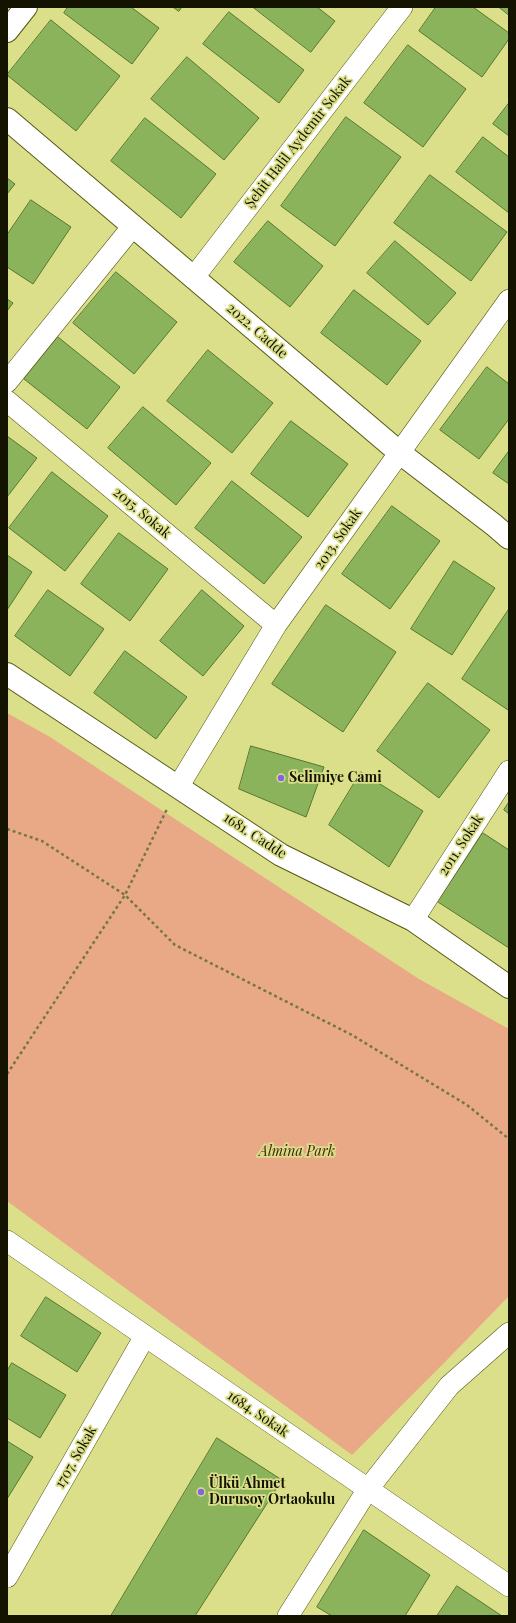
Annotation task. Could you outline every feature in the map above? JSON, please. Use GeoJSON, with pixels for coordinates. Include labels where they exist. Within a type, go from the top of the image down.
{"type":"FeatureCollection","features":[{"type":"Feature","properties":{"kind":"street"},"geometry":{"type":"LineString","coordinates":[[7,32],[26,7]]}},
{"type":"Feature","properties":{"kind":"street","name":"Şehit Halil Aydemir Sokak"},"geometry":{"type":"LineString","coordinates":[[194,277],[402,7]]}},
{"type":"Feature","properties":{"kind":"street","name":"2022. Cadde"},"geometry":{"type":"LineString","coordinates":[[7,120],[400,453],[509,538]]}},
{"type":"Feature","properties":{"kind":"street"},"geometry":{"type":"LineString","coordinates":[[7,382],[133,226]]}},
{"type":"Feature","properties":{"kind":"street","name":"2013. Sokak"},"geometry":{"type":"LineString","coordinates":[[178,787],[276,625],[509,300]]}},
{"type":"Feature","properties":{"kind":"street","name":"2015. Sokak"},"geometry":{"type":"LineString","coordinates":[[7,401],[276,625]]}},
{"type":"Feature","properties":{"kind":"street","name":"1681. Cadde"},"geometry":{"type":"LineString","coordinates":[[7,674],[281,855],[413,920],[509,987]]}},
{"type":"Feature","properties":{"kind":"street","name":"2011. Sokak"},"geometry":{"type":"LineString","coordinates":[[413,920],[509,771]]}},
{"type":"Feature","properties":{"kind":"street","name":"1684. Sokak"},"geometry":{"type":"LineString","coordinates":[[7,1241],[509,1586]]}},
{"type":"Feature","properties":{"kind":"street"},"geometry":{"type":"LineString","coordinates":[[288,1616],[368,1489],[449,1386],[509,1333]]}},
{"type":"Feature","properties":{"kind":"street","name":"1707. Sokak"},"geometry":{"type":"LineString","coordinates":[[7,1577],[145,1336]]}},
{"type":"Feature","properties":{"kind":"path"},"geometry":{"type":"LineString","coordinates":[[7,1074],[125,895],[178,787]]}},
{"type":"Feature","properties":{"kind":"path"},"geometry":{"type":"LineString","coordinates":[[7,829],[42,841],[125,895],[175,945],[352,1035],[467,1105],[509,1139]]}},
{"type":"Feature","properties":{"kind":"green space","name":"Almina Park"},"geometry":{"type":"Polygon","coordinates":[[[7,713],[50,737],[419,979],[509,1029],[509,1296],[352,1455],[7,1201],[7,713]]]}},
{"type":"Feature","properties":{"kind":"building"},"geometry":{"type":"Polygon","coordinates":[[[68,7],[131,7],[159,28],[132,64],[64,13],[68,7]]]}},
{"type":"Feature","properties":{"kind":"building"},"geometry":{"type":"Polygon","coordinates":[[[173,7],[182,7],[179,11],[173,7]]]}},
{"type":"Feature","properties":{"kind":"building"},"geometry":{"type":"Polygon","coordinates":[[[253,7],[317,7],[335,21],[311,52],[253,7]]]}},
{"type":"Feature","properties":{"kind":"building"},"geometry":{"type":"Polygon","coordinates":[[[436,7],[473,7],[509,33],[509,39],[482,77],[419,31],[436,7]]]}},
{"type":"Feature","properties":{"kind":"building"},"geometry":{"type":"Polygon","coordinates":[[[499,7],[509,7],[509,15],[499,7]]]}},
{"type":"Feature","properties":{"kind":"building"},"geometry":{"type":"Polygon","coordinates":[[[229,12],[304,70],[279,103],[203,44],[229,12]]]}},
{"type":"Feature","properties":{"kind":"building"},"geometry":{"type":"Polygon","coordinates":[[[51,20],[120,76],[76,131],[7,75],[51,20]]]}},
{"type":"Feature","properties":{"kind":"building"},"geometry":{"type":"Polygon","coordinates":[[[408,45],[466,89],[423,147],[364,103],[408,45]]]}},
{"type":"Feature","properties":{"kind":"building"},"geometry":{"type":"Polygon","coordinates":[[[187,57],[259,118],[224,160],[151,99],[187,57]]]}},
{"type":"Feature","properties":{"kind":"building"},"geometry":{"type":"Polygon","coordinates":[[[509,103],[509,136],[493,124],[509,103]]]}},
{"type":"Feature","properties":{"kind":"building"},"geometry":{"type":"Polygon","coordinates":[[[346,117],[401,157],[335,246],[281,206],[346,117]]]}},
{"type":"Feature","properties":{"kind":"building"},"geometry":{"type":"Polygon","coordinates":[[[145,118],[216,174],[181,218],[111,161],[145,118]]]}},
{"type":"Feature","properties":{"kind":"building"},"geometry":{"type":"Polygon","coordinates":[[[483,137],[509,157],[509,213],[456,172],[483,137]]]}},
{"type":"Feature","properties":{"kind":"building"},"geometry":{"type":"Polygon","coordinates":[[[430,175],[507,232],[471,281],[394,223],[430,175]]]}},
{"type":"Feature","properties":{"kind":"building"},"geometry":{"type":"Polygon","coordinates":[[[7,178],[15,184],[7,194],[7,178]]]}},
{"type":"Feature","properties":{"kind":"building"},"geometry":{"type":"Polygon","coordinates":[[[31,200],[71,227],[33,284],[7,267],[7,235],[31,200]]]}},
{"type":"Feature","properties":{"kind":"building"},"geometry":{"type":"Polygon","coordinates":[[[268,221],[323,266],[290,307],[234,262],[268,221]]]}},
{"type":"Feature","properties":{"kind":"building"},"geometry":{"type":"Polygon","coordinates":[[[395,241],[456,293],[428,325],[367,273],[395,241]]]}},
{"type":"Feature","properties":{"kind":"building"},"geometry":{"type":"Polygon","coordinates":[[[116,272],[177,322],[134,374],[73,323],[116,272]]]}},
{"type":"Feature","properties":{"kind":"building"},"geometry":{"type":"Polygon","coordinates":[[[354,290],[421,341],[387,385],[321,333],[354,290]]]}},
{"type":"Feature","properties":{"kind":"building"},"geometry":{"type":"Polygon","coordinates":[[[7,299],[13,303],[7,311],[7,299]]]}},
{"type":"Feature","properties":{"kind":"building"},"geometry":{"type":"Polygon","coordinates":[[[58,337],[120,387],[87,429],[24,379],[58,337]]]}},
{"type":"Feature","properties":{"kind":"building"},"geometry":{"type":"Polygon","coordinates":[[[208,350],[273,403],[232,453],[167,401],[208,350]]]}},
{"type":"Feature","properties":{"kind":"building"},"geometry":{"type":"Polygon","coordinates":[[[487,367],[509,384],[509,419],[479,459],[440,430],[487,367]]]}},
{"type":"Feature","properties":{"kind":"building"},"geometry":{"type":"Polygon","coordinates":[[[143,407],[211,463],[176,505],[108,448],[143,407]]]}},
{"type":"Feature","properties":{"kind":"building"},"geometry":{"type":"Polygon","coordinates":[[[291,421],[348,464],[308,517],[251,474],[291,421]]]}},
{"type":"Feature","properties":{"kind":"building"},"geometry":{"type":"Polygon","coordinates":[[[7,436],[37,458],[7,497],[7,436]]]}},
{"type":"Feature","properties":{"kind":"building"},"geometry":{"type":"Polygon","coordinates":[[[509,451],[509,484],[493,473],[509,451]]]}},
{"type":"Feature","properties":{"kind":"building"},"geometry":{"type":"Polygon","coordinates":[[[52,472],[108,516],[65,571],[9,528],[52,472]]]}},
{"type":"Feature","properties":{"kind":"building"},"geometry":{"type":"Polygon","coordinates":[[[232,481],[302,537],[264,584],[195,528],[232,481]]]}},
{"type":"Feature","properties":{"kind":"building"},"geometry":{"type":"Polygon","coordinates":[[[392,506],[440,541],[390,609],[342,574],[392,506]]]}},
{"type":"Feature","properties":{"kind":"building"},"geometry":{"type":"Polygon","coordinates":[[[119,533],[168,569],[130,621],[81,584],[119,533]]]}},
{"type":"Feature","properties":{"kind":"building"},"geometry":{"type":"Polygon","coordinates":[[[7,555],[32,572],[7,610],[7,555]]]}},
{"type":"Feature","properties":{"kind":"building"},"geometry":{"type":"Polygon","coordinates":[[[454,561],[495,588],[452,655],[411,629],[454,561]]]}},
{"type":"Feature","properties":{"kind":"building"},"geometry":{"type":"Polygon","coordinates":[[[48,590],[104,629],[70,676],[15,636],[48,590]]]}},
{"type":"Feature","properties":{"kind":"building"},"geometry":{"type":"Polygon","coordinates":[[[202,590],[244,626],[203,676],[160,641],[202,590]]]}},
{"type":"Feature","properties":{"kind":"building"},"geometry":{"type":"Polygon","coordinates":[[[326,605],[396,652],[343,732],[272,684],[326,605]]]}},
{"type":"Feature","properties":{"kind":"building"},"geometry":{"type":"Polygon","coordinates":[[[509,609],[509,708],[508,710],[462,679],[509,609]]]}},
{"type":"Feature","properties":{"kind":"building"},"geometry":{"type":"Polygon","coordinates":[[[125,651],[187,697],[156,739],[94,693],[125,651]]]}},
{"type":"Feature","properties":{"kind":"building"},"geometry":{"type":"Polygon","coordinates":[[[428,683],[490,730],[439,798],[377,751],[428,683]]]}},
{"type":"Feature","properties":{"kind":"building","name":"Selimiye Cami"},"geometry":{"type":"Polygon","coordinates":[[[251,746],[324,767],[306,817],[239,789],[251,746]]]}},
{"type":"Feature","properties":{"kind":"building"},"geometry":{"type":"Polygon","coordinates":[[[361,772],[423,811],[389,867],[329,825],[361,772]]]}},
{"type":"Feature","properties":{"kind":"building"},"geometry":{"type":"Polygon","coordinates":[[[509,802],[509,814],[504,810],[509,802]]]}},
{"type":"Feature","properties":{"kind":"building"},"geometry":{"type":"Polygon","coordinates":[[[483,833],[509,850],[509,948],[438,902],[483,833]]]}},
{"type":"Feature","properties":{"kind":"building"},"geometry":{"type":"Polygon","coordinates":[[[46,1297],[101,1333],[77,1372],[21,1336],[46,1297]]]}},
{"type":"Feature","properties":{"kind":"building"},"geometry":{"type":"Polygon","coordinates":[[[12,1363],[66,1395],[40,1438],[7,1418],[7,1371],[12,1363]]]}},
{"type":"Feature","properties":{"kind":"building"},"geometry":{"type":"Polygon","coordinates":[[[217,1438],[282,1480],[195,1616],[111,1616],[217,1438]]]}},
{"type":"Feature","properties":{"kind":"building"},"geometry":{"type":"Polygon","coordinates":[[[7,1441],[33,1457],[7,1499],[7,1441]]]}},
{"type":"Feature","properties":{"kind":"building"},"geometry":{"type":"Polygon","coordinates":[[[364,1530],[430,1575],[405,1616],[332,1616],[317,1607],[364,1530]]]}},
{"type":"Feature","properties":{"kind":"building"},"geometry":{"type":"Polygon","coordinates":[[[457,1586],[502,1616],[437,1616],[457,1586]]]}},
{"type":"Feature","properties":{"kind":"place","name":"Selimiye Cami"},"geometry":{"type":"Point","coordinates":[281,778]}},
{"type":"Feature","properties":{"kind":"place","name":"Ülkü Ahmet Durusoy Ortaokulu"},"geometry":{"type":"Point","coordinates":[201,1492]}}]}
